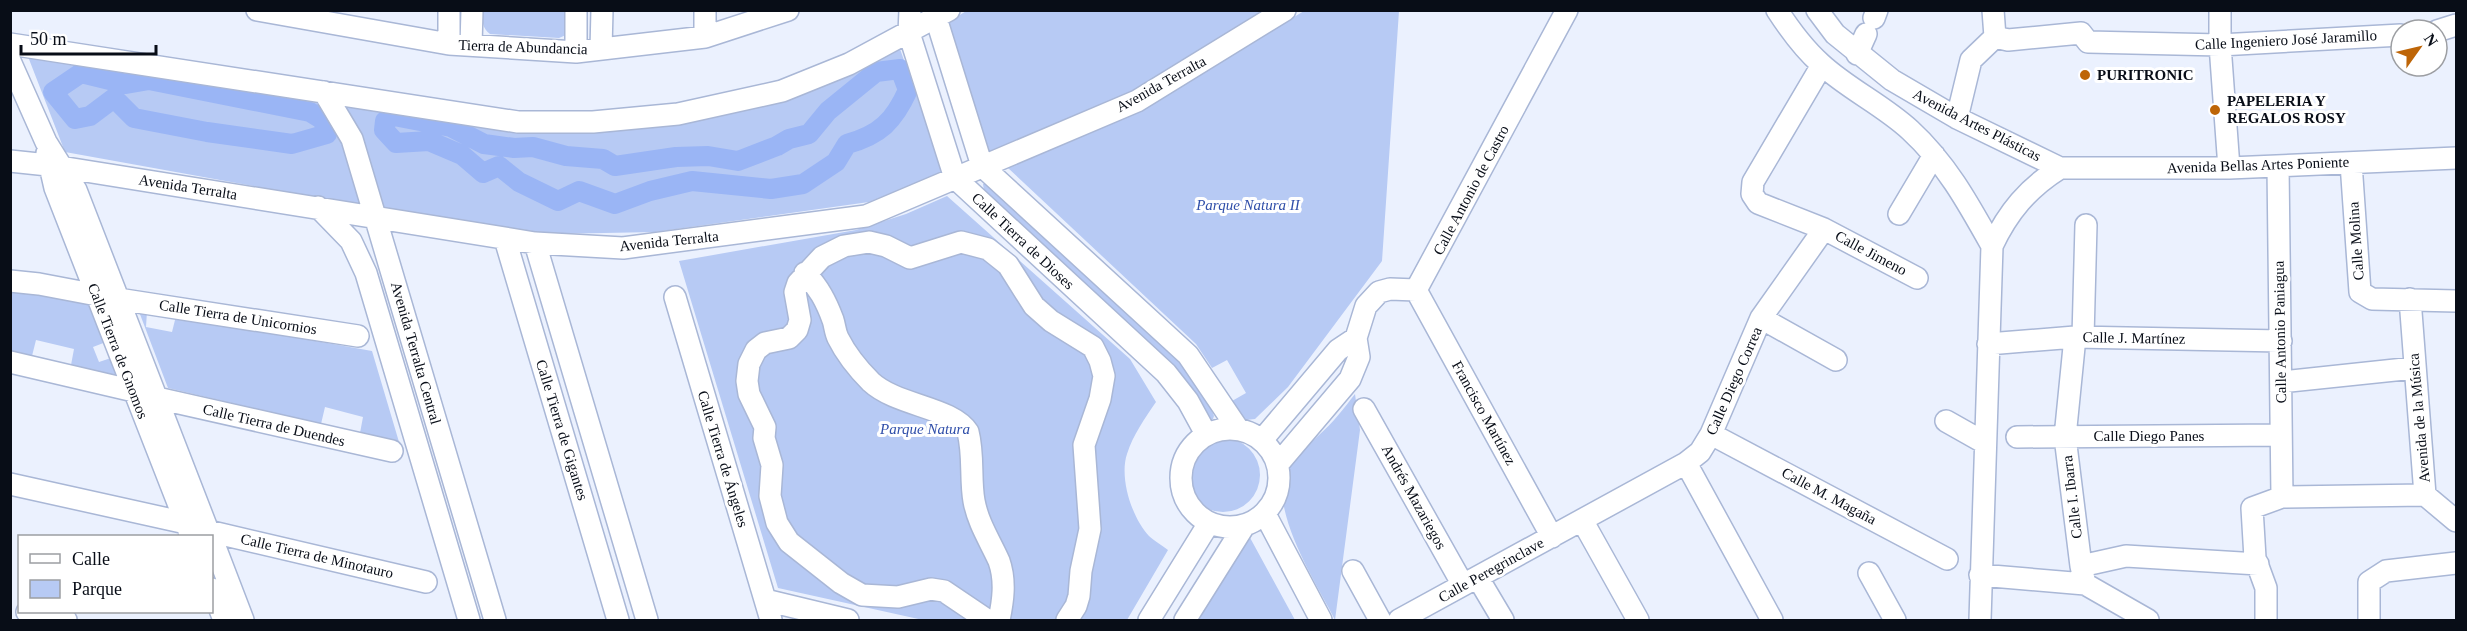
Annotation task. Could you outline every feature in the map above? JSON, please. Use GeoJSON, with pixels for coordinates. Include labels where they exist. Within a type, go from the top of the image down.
{"type":"FeatureCollection","features":[{"type":"Feature","properties":{"kind":"street","name":"Tierra de Abundancia"},"geometry":{"type":"LineString","coordinates":[[256,10],[345,18],[449,44],[576,52],[705,38],[730,20],[788,10]]}},
{"type":"Feature","properties":{"kind":"street"},"geometry":{"type":"LineString","coordinates":[[449,10],[449,44]]}},
{"type":"Feature","properties":{"kind":"street"},"geometry":{"type":"LineString","coordinates":[[471,45],[472,10]]}},
{"type":"Feature","properties":{"kind":"street"},"geometry":{"type":"LineString","coordinates":[[576,10],[576,52]]}},
{"type":"Feature","properties":{"kind":"street"},"geometry":{"type":"LineString","coordinates":[[601,49],[602,10]]}},
{"type":"Feature","properties":{"kind":"street"},"geometry":{"type":"LineString","coordinates":[[705,10],[705,38]]}},
{"type":"Feature","properties":{"kind":"street","name":"Calle Tierra de Dioses"},"geometry":{"type":"LineString","coordinates":[[910,10],[909,33],[955,178],[1166,373],[1188,401],[1206,434]]}},
{"type":"Feature","properties":{"kind":"street","name":"Avenida Terralta"},"geometry":{"type":"LineString","coordinates":[[10,161],[56,166],[318,207],[505,239],[623,248],[866,216],[1137,101],[1285,10]]}},
{"type":"Feature","properties":{"kind":"street","name":"Calle Antonio de Castro"},"geometry":{"type":"LineString","coordinates":[[1416,290],[1567,10]]}},
{"type":"Feature","properties":{"kind":"street"},"geometry":{"type":"LineString","coordinates":[[1777,10],[1795,38],[1822,66],[1908,128],[1934,155],[1967,199],[1992,246]]}},
{"type":"Feature","properties":{"kind":"street","name":"Avenida Artes Plásticas"},"geometry":{"type":"LineString","coordinates":[[1817,10],[1835,34],[1892,80],[1957,118],[2060,168]]}},
{"type":"Feature","properties":{"kind":"street"},"geometry":{"type":"LineString","coordinates":[[1957,118],[1971,60],[1995,37],[1993,10]]}},
{"type":"Feature","properties":{"kind":"street"},"geometry":{"type":"LineString","coordinates":[[2220,10],[2220,45],[2229,168]]}},
{"type":"Feature","properties":{"kind":"street"},"geometry":{"type":"LineString","coordinates":[[10,44],[518,122],[593,122],[678,114],[782,91],[849,64],[909,33],[940,13],[982,166]]}},
{"type":"Feature","properties":{"kind":"street"},"geometry":{"type":"LineString","coordinates":[[1857,54],[1872,21]]}},
{"type":"Feature","properties":{"kind":"street","name":"Calle Ingeniero José Jaramillo"},"geometry":{"type":"LineString","coordinates":[[1995,37],[2008,40],[2081,33],[2088,42],[2220,45],[2389,36]]}},
{"type":"Feature","properties":{"kind":"street"},"geometry":{"type":"LineString","coordinates":[[10,61],[56,166]]}},
{"type":"Feature","properties":{"kind":"street","name":"Calle Jimeno"},"geometry":{"type":"LineString","coordinates":[[1822,66],[1753,182],[1752,194],[1758,203],[1824,229],[1917,278]]}},
{"type":"Feature","properties":{"kind":"street","name":"Avenida Terralta Central"},"geometry":{"type":"LineString","coordinates":[[324,92],[351,139],[495,621]]}},
{"type":"Feature","properties":{"kind":"street"},"geometry":{"type":"LineString","coordinates":[[1899,214],[1934,155]]}},
{"type":"Feature","properties":{"kind":"street","name":"Avenida Bellas Artes Poniente"},"geometry":{"type":"LineString","coordinates":[[2060,168],[2229,168],[2457,158]]}},
{"type":"Feature","properties":{"kind":"street","name":"Calle Molina"},"geometry":{"type":"LineString","coordinates":[[2351,163],[2360,292],[2372,299],[2457,300]]}},
{"type":"Feature","properties":{"kind":"street","name":"Calle Tierra de Gnomos"},"geometry":{"type":"LineString","coordinates":[[56,166],[55,188],[96,295],[134,391],[201,533]]}},
{"type":"Feature","properties":{"kind":"street","name":"Calle Tierra de Gnomos"},"geometry":{"type":"LineString","coordinates":[[56,166],[76,190],[157,398],[201,533]]}},
{"type":"Feature","properties":{"kind":"street","name":"Calle Tierra de Dioses"},"geometry":{"type":"LineString","coordinates":[[982,166],[1188,355],[1238,429]]}},
{"type":"Feature","properties":{"kind":"street","name":"Calle Antonio Paniagua"},"geometry":{"type":"LineString","coordinates":[[2278,166],[2282,497]]}},
{"type":"Feature","properties":{"kind":"street","name":"Avenida Artes Plásticas"},"geometry":{"type":"LineString","coordinates":[[1980,621],[1992,246],[2001,227],[2019,201],[2042,179],[2060,168]]}},
{"type":"Feature","properties":{"kind":"street","name":"Avenida Terralta Central"},"geometry":{"type":"LineString","coordinates":[[318,207],[351,241],[366,273],[469,621]]}},
{"type":"Feature","properties":{"kind":"street","name":"Calle I. Ibarra"},"geometry":{"type":"LineString","coordinates":[[2083,575],[2065,437],[2079,337],[2086,225]]}},
{"type":"Feature","properties":{"kind":"street","name":"Calle Diego Correa"},"geometry":{"type":"LineString","coordinates":[[1552,537],[1686,463],[1700,452],[1711,434],[1761,318],[1824,229]]}},
{"type":"Feature","properties":{"kind":"street","name":"Calle Tierra de Gigantes"},"geometry":{"type":"LineString","coordinates":[[505,239],[618,621]]}},
{"type":"Feature","properties":{"kind":"street"},"geometry":{"type":"LineString","coordinates":[[987,621],[944,591],[932,589],[898,597],[861,595],[842,583],[783,535],[770,496],[772,465],[764,438],[765,427],[749,394],[747,381],[749,364],[756,350],[765,343],[789,338],[797,330],[800,320],[795,292],[798,283],[822,257],[844,246],[869,242],[886,246],[910,258],[960,242],[988,249],[1008,265],[1034,306],[1051,321],[1093,346],[1104,376],[1100,399],[1084,444],[1090,529],[1081,571],[1079,596],[1067,621]]}},
{"type":"Feature","properties":{"kind":"street","name":"Calle Tierra de Gigantes"},"geometry":{"type":"LineString","coordinates":[[535,243],[648,621]]}},
{"type":"Feature","properties":{"kind":"street"},"geometry":{"type":"LineString","coordinates":[[805,273],[820,289],[827,303],[837,336],[846,352],[872,383],[906,403],[954,418],[963,424],[968,432],[972,491],[977,516],[999,563],[1003,578],[1004,592],[999,621]]}},
{"type":"Feature","properties":{"kind":"street"},"geometry":{"type":"LineString","coordinates":[[10,281],[96,295]]}},
{"type":"Feature","properties":{"kind":"street"},"geometry":{"type":"LineString","coordinates":[[1278,464],[1350,379],[1359,357],[1356,338],[1366,306],[1379,292],[1390,289],[1416,290]]}},
{"type":"Feature","properties":{"kind":"street","name":"Francisco Martínez"},"geometry":{"type":"LineString","coordinates":[[1416,290],[1552,537]]}},
{"type":"Feature","properties":{"kind":"street","name":"Calle Tierra de Ángeles"},"geometry":{"type":"LineString","coordinates":[[675,297],[771,621]]}},
{"type":"Feature","properties":{"kind":"street","name":"Calle Tierra de Unicornios"},"geometry":{"type":"LineString","coordinates":[[118,299],[358,336]]}},
{"type":"Feature","properties":{"kind":"street","name":"Avenida de la Música"},"geometry":{"type":"LineString","coordinates":[[2410,299],[2425,495],[2457,521]]}},
{"type":"Feature","properties":{"kind":"street"},"geometry":{"type":"LineString","coordinates":[[1761,318],[1836,360]]}},
{"type":"Feature","properties":{"kind":"street","name":"Calle J. Martínez"},"geometry":{"type":"LineString","coordinates":[[1988,344],[2079,337],[2280,341]]}},
{"type":"Feature","properties":{"kind":"street"},"geometry":{"type":"LineString","coordinates":[[1262,440],[1338,350],[1356,338]]}},
{"type":"Feature","properties":{"kind":"street"},"geometry":{"type":"LineString","coordinates":[[10,362],[134,391]]}},
{"type":"Feature","properties":{"kind":"street"},"geometry":{"type":"LineString","coordinates":[[2281,382],[2414,368]]}},
{"type":"Feature","properties":{"kind":"street","name":"Calle Tierra de Duendes"},"geometry":{"type":"LineString","coordinates":[[157,398],[392,451]]}},
{"type":"Feature","properties":{"kind":"street","name":"Andrés Mazariegos"},"geometry":{"type":"LineString","coordinates":[[1364,409],[1471,582],[1503,621]]}},
{"type":"Feature","properties":{"kind":"street"},"geometry":{"type":"LineString","coordinates":[[1946,421],[1985,443]]}},
{"type":"Feature","properties":{"kind":"street"},"geometry":{"type":"LineString","coordinates":[[1222,429],[1238,429],[1262,440],[1271,451],[1278,464],[1279,482],[1275,499],[1265,514],[1244,526],[1226,528],[1209,523],[1194,513],[1184,498],[1180,480],[1183,462],[1192,446],[1206,434],[1222,429]]}},
{"type":"Feature","properties":{"kind":"street","name":"Calle M. Magaña"},"geometry":{"type":"LineString","coordinates":[[1711,434],[1947,560]]}},
{"type":"Feature","properties":{"kind":"street","name":"Calle Diego Panes"},"geometry":{"type":"LineString","coordinates":[[2016,437],[2281,435]]}},
{"type":"Feature","properties":{"kind":"street"},"geometry":{"type":"LineString","coordinates":[[1686,463],[1772,621]]}},
{"type":"Feature","properties":{"kind":"street","name":"Calle Tierra de Minotauro"},"geometry":{"type":"LineString","coordinates":[[10,484],[201,533]]}},
{"type":"Feature","properties":{"kind":"street"},"geometry":{"type":"LineString","coordinates":[[2266,621],[2266,588],[2257,561],[2252,508],[2282,497],[2425,495]]}},
{"type":"Feature","properties":{"kind":"street"},"geometry":{"type":"LineString","coordinates":[[1265,514],[1321,621]]}},
{"type":"Feature","properties":{"kind":"street"},"geometry":{"type":"LineString","coordinates":[[1582,520],[1638,621]]}},
{"type":"Feature","properties":{"kind":"street"},"geometry":{"type":"LineString","coordinates":[[1149,621],[1209,523]]}},
{"type":"Feature","properties":{"kind":"street"},"geometry":{"type":"LineString","coordinates":[[1185,621],[1244,526]]}},
{"type":"Feature","properties":{"kind":"street","name":"Calle Tierra de Minotauro"},"geometry":{"type":"LineString","coordinates":[[213,536],[426,582]]}},
{"type":"Feature","properties":{"kind":"street","name":"Calle Peregrinclave"},"geometry":{"type":"LineString","coordinates":[[1399,621],[1552,537]]}},
{"type":"Feature","properties":{"kind":"street"},"geometry":{"type":"LineString","coordinates":[[1980,575],[2083,575],[2126,556],[2257,561]]}},
{"type":"Feature","properties":{"kind":"street","name":"Calle Tierra de Gnomos"},"geometry":{"type":"LineString","coordinates":[[213,558],[243,621]]}},
{"type":"Feature","properties":{"kind":"street"},"geometry":{"type":"LineString","coordinates":[[2369,621],[2369,582],[2386,571],[2457,563]]}},
{"type":"Feature","properties":{"kind":"street"},"geometry":{"type":"LineString","coordinates":[[1353,571],[1380,621]]}},
{"type":"Feature","properties":{"kind":"street"},"geometry":{"type":"LineString","coordinates":[[1869,573],[1894,621]]}},
{"type":"Feature","properties":{"kind":"street"},"geometry":{"type":"LineString","coordinates":[[2083,575],[2148,621]]}},
{"type":"Feature","properties":{"kind":"street"},"geometry":{"type":"LineString","coordinates":[[213,592],[224,621]]}},
{"type":"Feature","properties":{"kind":"street"},"geometry":{"type":"LineString","coordinates":[[765,600],[848,621]]}},
{"type":"Feature","properties":{"kind":"street"},"geometry":{"type":"LineString","coordinates":[[31,613],[66,621]]}},
{"type":"Feature","properties":{"kind":"green space"},"geometry":{"type":"Polygon","coordinates":[[[968,10],[1266,11],[1131,93],[990,153],[948,22],[968,10]]]}},
{"type":"Feature","properties":{"kind":"green space"},"geometry":{"type":"Polygon","coordinates":[[[482,11],[567,11],[566,35],[559,38],[490,34],[483,24],[482,11]]]}},
{"type":"Feature","properties":{"kind":"green space","name":"Parque Natura II"},"geometry":{"type":"Polygon","coordinates":[[[1304,11],[1399,11],[1382,261],[1288,387],[1255,419],[1246,420],[1240,416],[1232,401],[1246,393],[1227,360],[1212,368],[1196,344],[1008,168],[1139,111],[1304,11]]]}},
{"type":"Feature","properties":{"kind":"green space"},"geometry":{"type":"Polygon","coordinates":[[[900,49],[944,173],[869,202],[655,232],[552,234],[382,208],[356,128],[345,106],[459,124],[537,131],[610,132],[686,122],[820,86],[900,49]]]}},
{"type":"Feature","properties":{"kind":"green space"},"geometry":{"type":"Polygon","coordinates":[[[27,54],[319,101],[342,136],[364,206],[65,152],[27,54]]]}},
{"type":"Feature","properties":{"kind":"green space"},"geometry":{"type":"Polygon","coordinates":[[[983,184],[990,184],[1181,362],[1209,403],[1213,419],[1209,421],[984,191],[983,184]]]}},
{"type":"Feature","properties":{"kind":"green space","name":"Parque Natura"},"geometry":{"type":"Polygon","coordinates":[[[947,196],[1130,359],[1156,402],[1130,447],[1125,464],[1125,474],[1126,486],[1137,519],[1149,536],[1168,550],[1127,620],[923,620],[778,588],[679,261],[856,230],[906,214],[947,196]]]}},
{"type":"Feature","properties":{"kind":"green space"},"geometry":{"type":"Polygon","coordinates":[[[11,291],[90,300],[106,342],[93,347],[99,362],[111,358],[118,376],[71,365],[74,349],[36,340],[32,356],[11,351],[11,291]]]}},
{"type":"Feature","properties":{"kind":"green space"},"geometry":{"type":"Polygon","coordinates":[[[138,309],[147,311],[146,327],[172,332],[176,316],[372,351],[399,442],[360,433],[363,417],[325,407],[321,424],[168,388],[138,309]]]}},
{"type":"Feature","properties":{"kind":"green space"},"geometry":{"type":"Polygon","coordinates":[[[1355,394],[1360,430],[1335,620],[1306,565],[1287,520],[1283,499],[1283,479],[1292,459],[1329,426],[1355,394]]]}},
{"type":"Feature","properties":{"kind":"green space"},"geometry":{"type":"Polygon","coordinates":[[[1223,438],[1237,441],[1249,449],[1257,461],[1260,475],[1257,489],[1249,501],[1237,509],[1223,512],[1209,509],[1197,501],[1189,489],[1186,475],[1189,461],[1197,449],[1209,441],[1223,438]]]}},
{"type":"Feature","properties":{"kind":"green space"},"geometry":{"type":"Polygon","coordinates":[[[1248,534],[1295,620],[1199,620],[1248,534]]]}},
{"type":"Feature","properties":{"kind":"waterway"},"geometry":{"type":"LineString","coordinates":[[900,69],[908,90],[885,125],[868,136],[847,144],[836,162],[803,184],[771,189],[692,181],[650,191],[615,204],[579,191],[558,201],[519,182],[499,166],[483,173],[462,155],[429,141],[396,143],[384,130],[385,121],[394,116],[451,127],[484,144],[514,148],[533,147],[566,156],[603,159],[615,166],[676,157],[708,156],[738,161],[789,139],[809,134],[828,111],[876,72],[900,69]]}},
{"type":"Feature","properties":{"kind":"waterway"},"geometry":{"type":"LineString","coordinates":[[81,73],[126,84],[149,80],[310,112],[323,120],[327,134],[292,144],[207,132],[134,118],[114,98],[90,116],[75,119],[53,92],[81,73]]}},
{"type":"Feature","properties":{"kind":"place","name":"PURITRONIC"},"geometry":{"type":"Point","coordinates":[2085,75]}},
{"type":"Feature","properties":{"kind":"place","name":"PAPELERIA Y REGALOS ROSY"},"geometry":{"type":"Point","coordinates":[2215,110]}}]}
